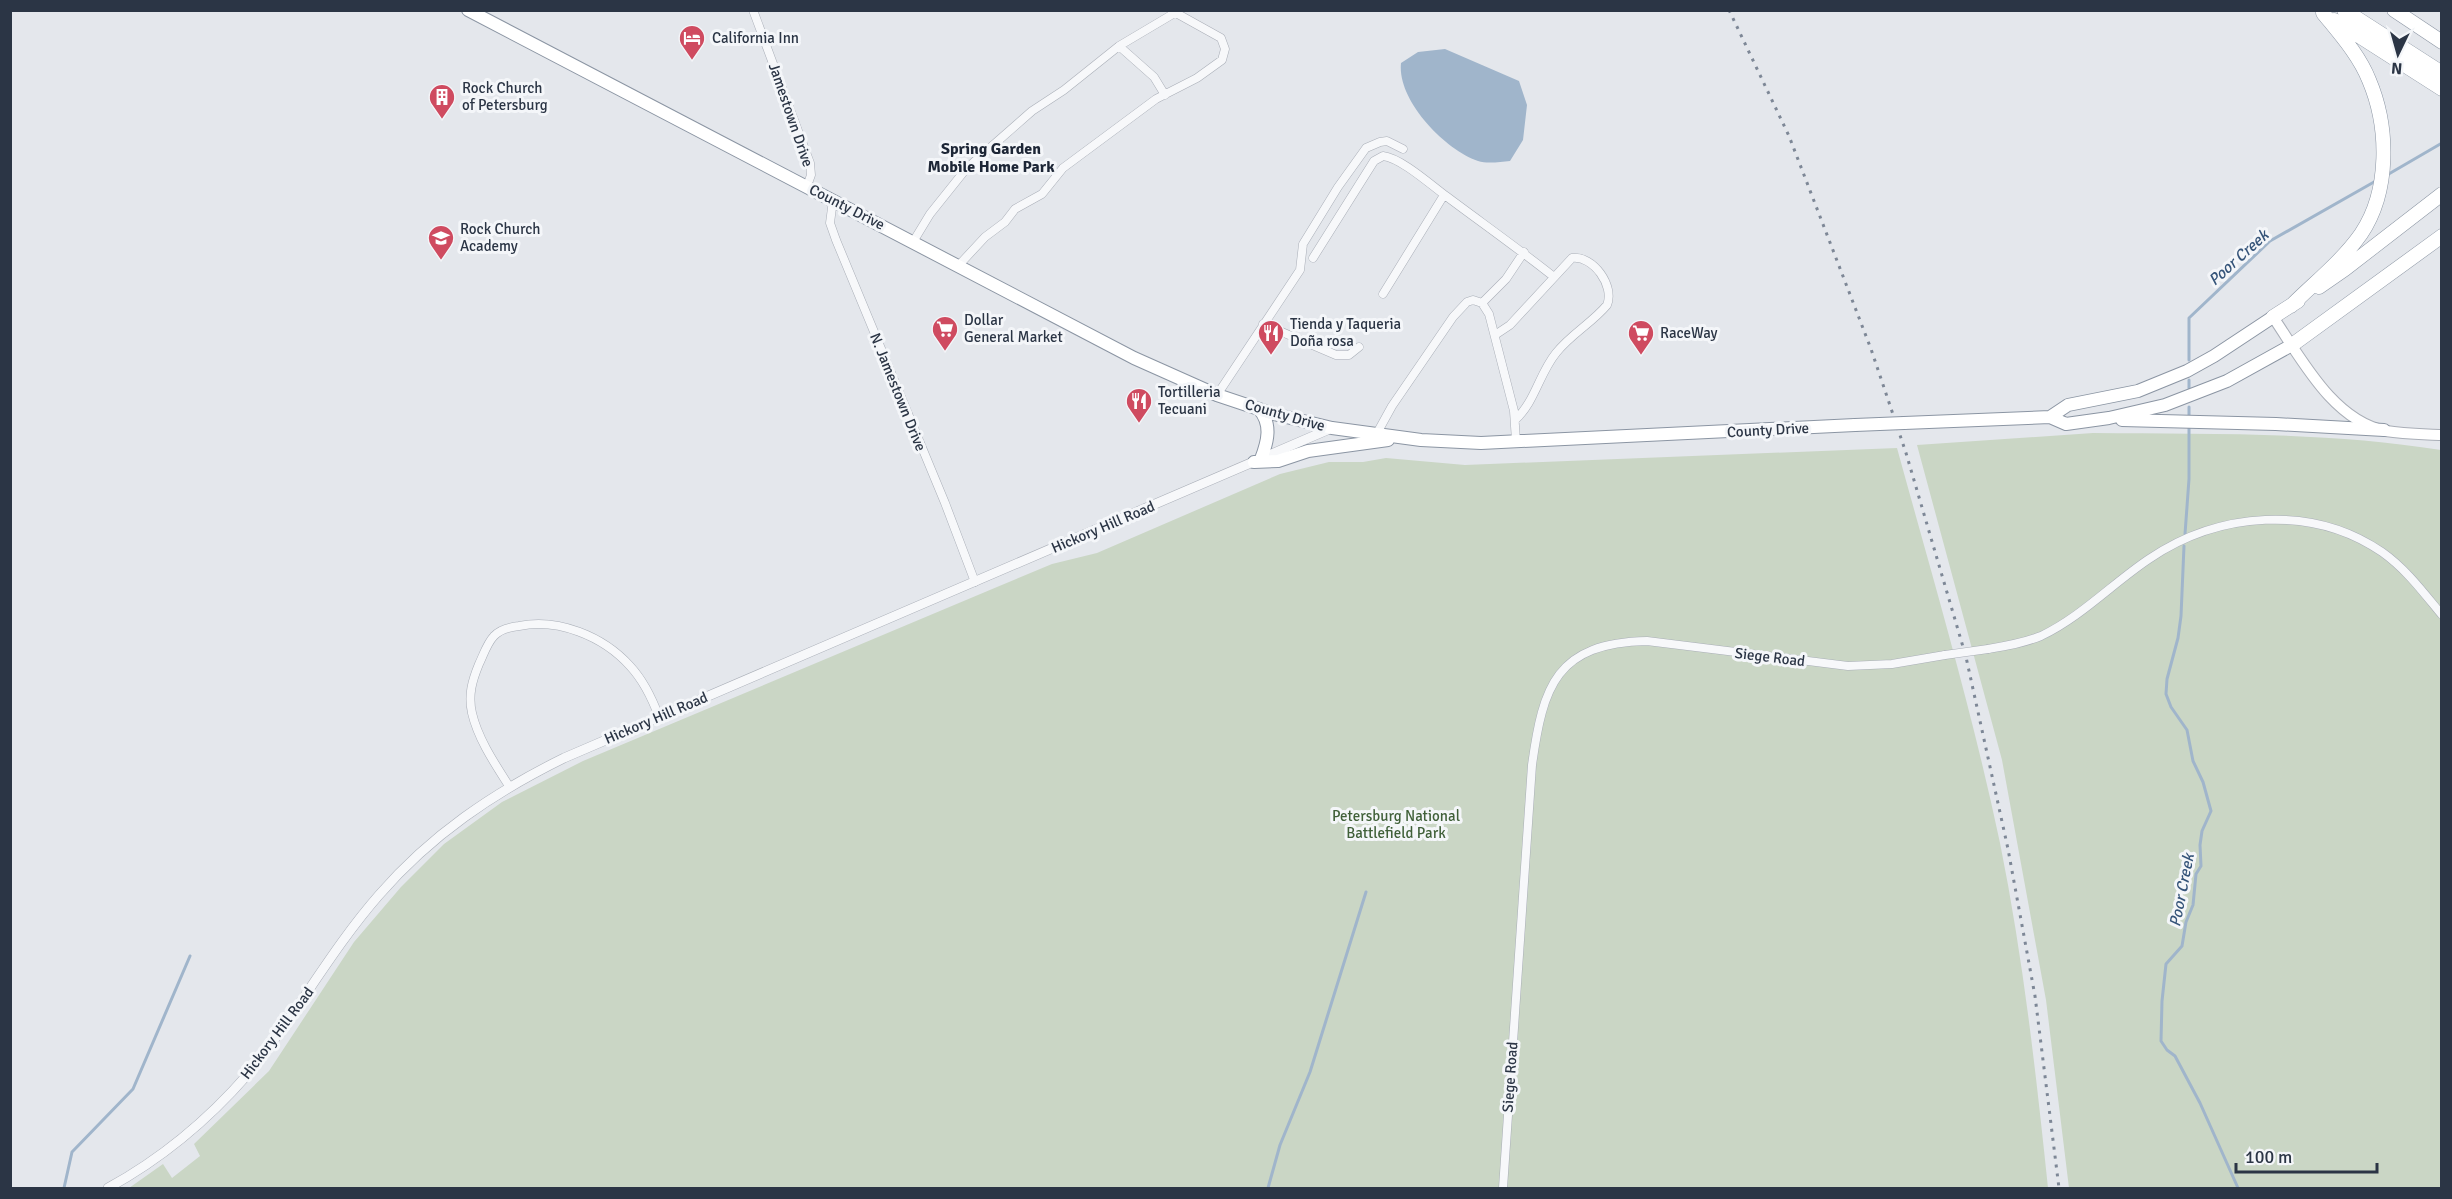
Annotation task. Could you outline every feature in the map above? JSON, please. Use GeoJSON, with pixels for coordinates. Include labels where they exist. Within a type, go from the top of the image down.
{"type":"FeatureCollection","features":[{"type":"Feature","properties":{"kind":"highway","name":"County Drive"},"geometry":{"type":"LineString","coordinates":[[468,10],[1134,358],[1216,394],[1259,409],[1332,428],[1376,435],[1466,443],[2050,417],[2066,424],[2109,418],[2165,405],[2197,394],[2258,366],[2292,345]]}},
{"type":"Feature","properties":{"kind":"highway"},"geometry":{"type":"LineString","coordinates":[[2344,10],[2442,73]]}},
{"type":"Feature","properties":{"kind":"highway"},"geometry":{"type":"LineString","coordinates":[[2394,10],[2442,42]]}},
{"type":"Feature","properties":{"kind":"highway"},"geometry":{"type":"LineString","coordinates":[[2321,12],[2442,89]]}},
{"type":"Feature","properties":{"kind":"highway"},"geometry":{"type":"LineString","coordinates":[[2291,306],[2339,259],[2362,231],[2376,199],[2383,161],[2381,120],[2369,80],[2350,46],[2321,12]]}},
{"type":"Feature","properties":{"kind":"highway"},"geometry":{"type":"LineString","coordinates":[[2273,317],[2345,269],[2442,194]]}},
{"type":"Feature","properties":{"kind":"highway"},"geometry":{"type":"LineString","coordinates":[[2292,345],[2442,236]]}},
{"type":"Feature","properties":{"kind":"highway","name":"County Drive"},"geometry":{"type":"LineString","coordinates":[[2050,417],[2068,405],[2138,391],[2187,371],[2273,317]]}},
{"type":"Feature","properties":{"kind":"highway"},"geometry":{"type":"LineString","coordinates":[[1259,409],[1268,430],[1258,460],[1278,461],[1308,451],[1404,438]]}},
{"type":"Feature","properties":{"kind":"highway"},"geometry":{"type":"LineString","coordinates":[[2109,418],[2143,422],[2276,424],[2385,430]]}},
{"type":"Feature","properties":{"kind":"main road"},"geometry":{"type":"LineString","coordinates":[[2273,317],[2334,402],[2355,418],[2385,430],[2442,435]]}},
{"type":"Feature","properties":{"kind":"street","name":"Jamestown Drive"},"geometry":{"type":"LineString","coordinates":[[753,10],[810,163],[811,175],[807,186]]}},
{"type":"Feature","properties":{"kind":"street"},"geometry":{"type":"LineString","coordinates":[[913,242],[930,214],[966,169],[1032,111],[1064,90],[1119,46],[1178,12],[1221,38],[1225,49],[1222,60],[1156,99],[1063,168],[1042,194],[1015,209],[1005,222],[985,237],[959,265]]}},
{"type":"Feature","properties":{"kind":"street"},"geometry":{"type":"LineString","coordinates":[[1119,46],[1147,70],[1165,95]]}},
{"type":"Feature","properties":{"kind":"street"},"geometry":{"type":"LineString","coordinates":[[1216,394],[1300,270],[1303,244],[1338,187],[1366,148],[1380,141],[1387,141],[1403,149]]}},
{"type":"Feature","properties":{"kind":"street"},"geometry":{"type":"LineString","coordinates":[[1313,258],[1378,157],[1392,158],[1524,252],[1554,277]]}},
{"type":"Feature","properties":{"kind":"street"},"geometry":{"type":"LineString","coordinates":[[1383,294],[1444,195]]}},
{"type":"Feature","properties":{"kind":"street","name":"N. Jamestown Drive"},"geometry":{"type":"LineString","coordinates":[[833,200],[830,223],[836,240],[953,523],[975,582]]}},
{"type":"Feature","properties":{"kind":"street"},"geometry":{"type":"LineString","coordinates":[[1482,303],[1506,279],[1524,252]]}},
{"type":"Feature","properties":{"kind":"street"},"geometry":{"type":"LineString","coordinates":[[1496,334],[1510,325],[1572,258],[1580,259],[1597,271],[1609,289],[1610,299],[1605,308],[1557,352],[1544,368],[1527,407],[1515,420]]}},
{"type":"Feature","properties":{"kind":"street"},"geometry":{"type":"LineString","coordinates":[[1376,435],[1392,406],[1453,317],[1467,302],[1473,300],[1482,303],[1489,314],[1496,334],[1515,420],[1516,441]]}},
{"type":"Feature","properties":{"kind":"street"},"geometry":{"type":"LineString","coordinates":[[1263,324],[1336,355],[1349,355],[1359,347]]}},
{"type":"Feature","properties":{"kind":"street","name":"Hickory Hill Road"},"geometry":{"type":"LineString","coordinates":[[108,1188],[181,1140],[221,1103],[263,1054],[353,927],[388,885],[448,828],[509,786],[564,758],[1332,428]]}},
{"type":"Feature","properties":{"kind":"street","name":"Siege Road"},"geometry":{"type":"LineString","coordinates":[[1503,1188],[1532,765],[1538,721],[1547,694],[1558,675],[1577,658],[1619,641],[1647,640],[1848,666],[1892,664],[2023,643],[2058,627],[2168,547],[2209,530],[2249,520],[2288,519],[2308,522],[2349,534],[2382,552],[2402,568],[2442,615]]}},
{"type":"Feature","properties":{"kind":"street"},"geometry":{"type":"LineString","coordinates":[[509,786],[480,733],[472,712],[471,685],[494,636],[506,628],[536,622],[566,628],[594,638],[630,666],[649,693],[659,717]]}},
{"type":"Feature","properties":{"kind":"green space"},"geometry":{"type":"Polygon","coordinates":[[[2093,433],[2311,437],[2441,450],[2441,1188],[2069,1188],[2046,1000],[2002,760],[1917,445],[2093,433]]]}},
{"type":"Feature","properties":{"kind":"green space","name":"Petersburg National Battlefield Park"},"geometry":{"type":"Polygon","coordinates":[[[1897,448],[1965,694],[2000,843],[2034,1058],[2048,1188],[129,1188],[163,1164],[172,1178],[200,1156],[194,1144],[269,1071],[354,942],[401,887],[444,844],[502,802],[583,761],[997,587],[1052,564],[1097,553],[1280,474],[1329,462],[1363,462],[1386,458],[1465,465],[1897,448]]]}},
{"type":"Feature","properties":{"kind":"water"},"geometry":{"type":"Polygon","coordinates":[[[1445,49],[1519,81],[1527,105],[1523,140],[1510,161],[1482,162],[1465,155],[1438,134],[1415,107],[1402,77],[1401,63],[1418,52],[1445,49]]]}},
{"type":"Feature","properties":{"kind":"waterway","name":"Poor Creek"},"geometry":{"type":"LineString","coordinates":[[2387,175],[2442,143]]}},
{"type":"Feature","properties":{"kind":"waterway","name":"Poor Creek"},"geometry":{"type":"LineString","coordinates":[[2189,360],[2189,318],[2270,241],[2374,182]]}},
{"type":"Feature","properties":{"kind":"waterway","name":"Poor Creek"},"geometry":{"type":"LineString","coordinates":[[2189,380],[2189,388]]}},
{"type":"Feature","properties":{"kind":"waterway","name":"Poor Creek"},"geometry":{"type":"LineString","coordinates":[[2189,407],[2189,417]]}},
{"type":"Feature","properties":{"kind":"waterway","name":"Poor Creek"},"geometry":{"type":"LineString","coordinates":[[2185,534],[2189,479],[2189,428]]}},
{"type":"Feature","properties":{"kind":"waterway","name":"Poor Creek"},"geometry":{"type":"LineString","coordinates":[[2184,546],[2181,616],[2178,638],[2167,679],[2166,694],[2171,707],[2187,730],[2193,761],[2203,782],[2211,811],[2202,831],[2201,866],[2196,874],[2193,905],[2186,922],[2182,946],[2166,964],[2161,1041],[2175,1056],[2200,1103],[2238,1188]]}},
{"type":"Feature","properties":{"kind":"waterway"},"geometry":{"type":"LineString","coordinates":[[1268,1188],[1280,1145],[1310,1072],[1366,892]]}},
{"type":"Feature","properties":{"kind":"waterway"},"geometry":{"type":"LineString","coordinates":[[64,1188],[72,1152],[133,1089],[190,956]]}},
{"type":"Feature","properties":{"kind":"railway"},"geometry":{"type":"LineString","coordinates":[[1729,10],[1789,136],[1871,349],[1906,453],[1966,657],[2008,849],[2035,996],[2059,1188]]}},
{"type":"Feature","properties":{"kind":"place","name":"California Inn"},"geometry":{"type":"Point","coordinates":[692,61]}},
{"type":"Feature","properties":{"kind":"place","name":"Rock Church of Petersburg"},"geometry":{"type":"Point","coordinates":[442,120]}},
{"type":"Feature","properties":{"kind":"place","name":"Rock Church Academy"},"geometry":{"type":"Point","coordinates":[441,261]}},
{"type":"Feature","properties":{"kind":"place","name":"Dollar General Market"},"geometry":{"type":"Point","coordinates":[945,352]}},
{"type":"Feature","properties":{"kind":"place","name":"Tienda y Taqueria Doña rosa"},"geometry":{"type":"Point","coordinates":[1271,356]}},
{"type":"Feature","properties":{"kind":"place","name":"RaceWay"},"geometry":{"type":"Point","coordinates":[1641,356]}},
{"type":"Feature","properties":{"kind":"place","name":"Tortilleria Tecuani"},"geometry":{"type":"Point","coordinates":[1139,424]}},
{"type":"Feature","properties":{"kind":"district","name":"Spring Garden Mobile Home Park"},"geometry":{"type":"Point","coordinates":[991,157]}}]}
